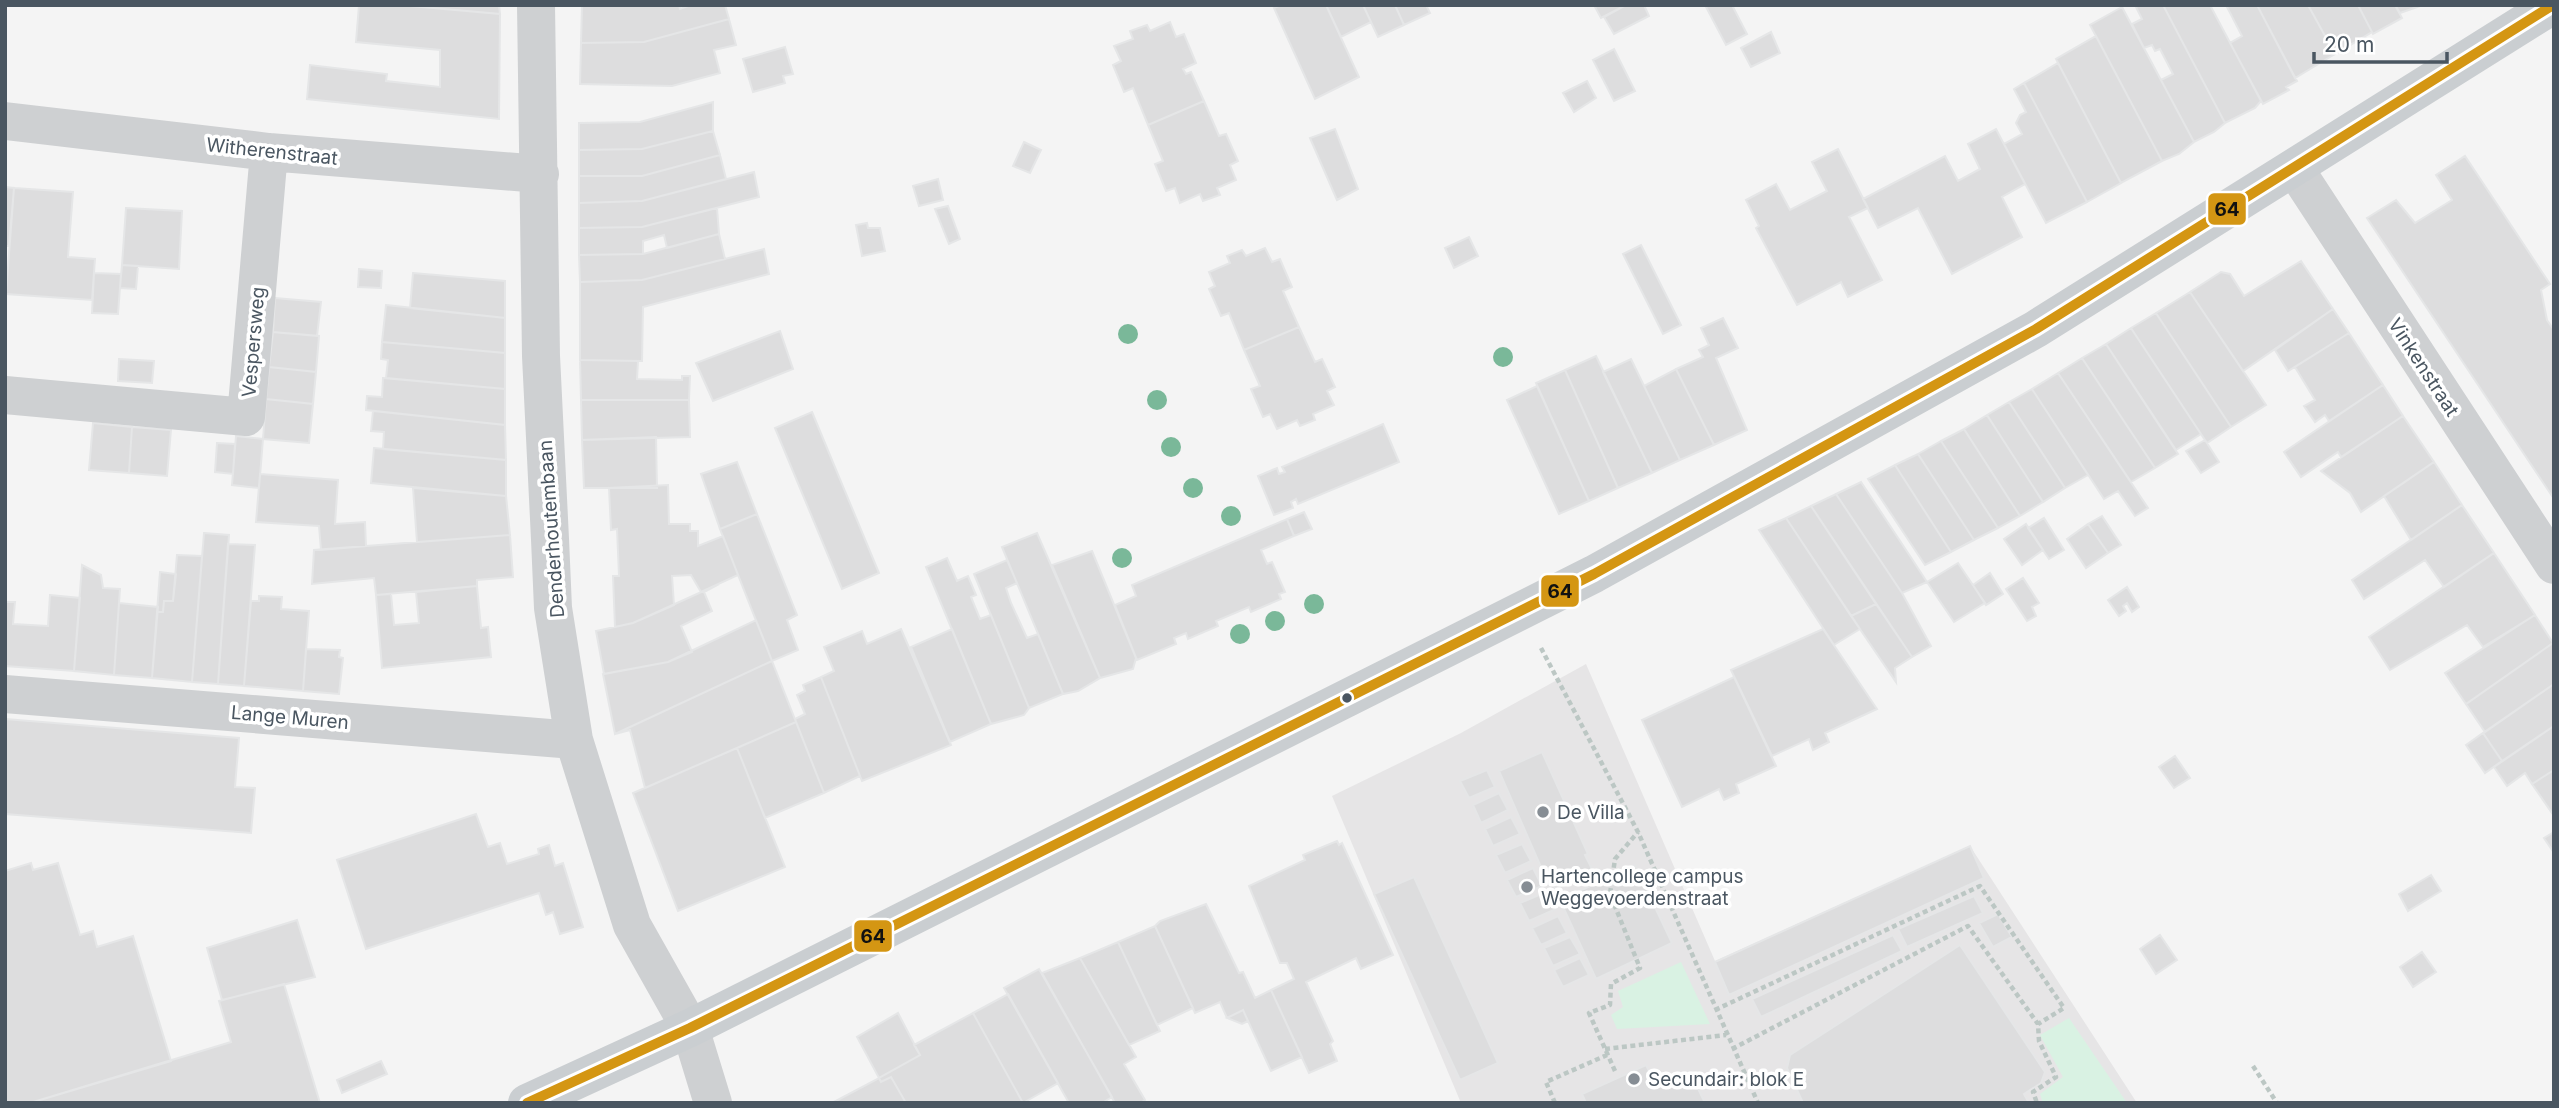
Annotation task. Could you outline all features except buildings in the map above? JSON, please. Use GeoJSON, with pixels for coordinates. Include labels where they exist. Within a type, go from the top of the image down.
{"type":"FeatureCollection","features":[{"type":"Feature","properties":{"kind":"main road"},"geometry":{"type":"LineString","coordinates":[[527,1103],[690,1028],[1594,574],[2036,329],[2553,5]]}},
{"type":"Feature","properties":{"kind":"street","name":"Denderhoutembaan"},"geometry":{"type":"LineString","coordinates":[[536,5],[541,356],[553,594],[574,740],[632,925],[690,1028],[713,1103]]}},
{"type":"Feature","properties":{"kind":"street","name":"Witherenstraat"},"geometry":{"type":"LineString","coordinates":[[5,121],[269,152],[540,174]]}},
{"type":"Feature","properties":{"kind":"street","name":"Vespersweg"},"geometry":{"type":"LineString","coordinates":[[5,395],[246,417],[269,152]]}},
{"type":"Feature","properties":{"kind":"street","name":"Vinkenstraat"},"geometry":{"type":"LineString","coordinates":[[2295,169],[2554,565]]}},
{"type":"Feature","properties":{"kind":"street","name":"Lange Muren"},"geometry":{"type":"LineString","coordinates":[[5,694],[574,740]]}},
{"type":"Feature","properties":{"kind":"path"},"geometry":{"type":"LineString","coordinates":[[1521,610],[1638,832],[1758,1103]]}},
{"type":"Feature","properties":{"kind":"path"},"geometry":{"type":"LineString","coordinates":[[1615,1071],[1589,1013],[1610,1005],[1611,984],[1640,968],[1611,894],[1615,859],[1638,832]]}},
{"type":"Feature","properties":{"kind":"path"},"geometry":{"type":"LineString","coordinates":[[1715,1010],[1980,886],[2064,1008],[2038,1024]]}},
{"type":"Feature","properties":{"kind":"path"},"geometry":{"type":"LineString","coordinates":[[1732,1049],[1968,926],[2038,1024],[2039,1041],[2056,1077],[2033,1091],[2037,1103]]}},
{"type":"Feature","properties":{"kind":"path"},"geometry":{"type":"LineString","coordinates":[[1555,1103],[1546,1082],[1606,1052],[1726,1035]]}},
{"type":"Feature","properties":{"kind":"path"},"geometry":{"type":"LineString","coordinates":[[2253,1066],[2277,1103]]}},
{"type":"Feature","properties":{"kind":"shaded area","name":"Hartencollege campus Weggevoerdenstraat"},"geometry":{"type":"Polygon","coordinates":[[[1586,664],[1715,961],[1970,846],[2137,1103],[1461,1103],[1332,796],[1461,733],[1586,664]]]}},
{"type":"Feature","properties":{"kind":"green space"},"geometry":{"type":"Polygon","coordinates":[[[1681,962],[1710,1024],[1617,1029],[1611,1015],[1623,1007],[1618,991],[1681,962]]]}},
{"type":"Feature","properties":{"kind":"green space"},"geometry":{"type":"Polygon","coordinates":[[[2069,1018],[2127,1103],[2043,1103],[2040,1094],[2063,1077],[2040,1035],[2069,1018]]]}},
{"type":"Feature","properties":{"kind":"transit line","name":"64"},"geometry":{"type":"LineString","coordinates":[[527,1103],[690,1028],[1594,574],[2036,329],[2553,5]]}},
{"type":"Feature","properties":{"kind":"place","name":"De Villa"},"geometry":{"type":"Point","coordinates":[1543,812]}},
{"type":"Feature","properties":{"kind":"place","name":"Hartencollege campus Weggevoerdenstraat"},"geometry":{"type":"Point","coordinates":[1527,887]}},
{"type":"Feature","properties":{"kind":"place","name":"Secundair: blok E"},"geometry":{"type":"Point","coordinates":[1634,1079]}}]}
